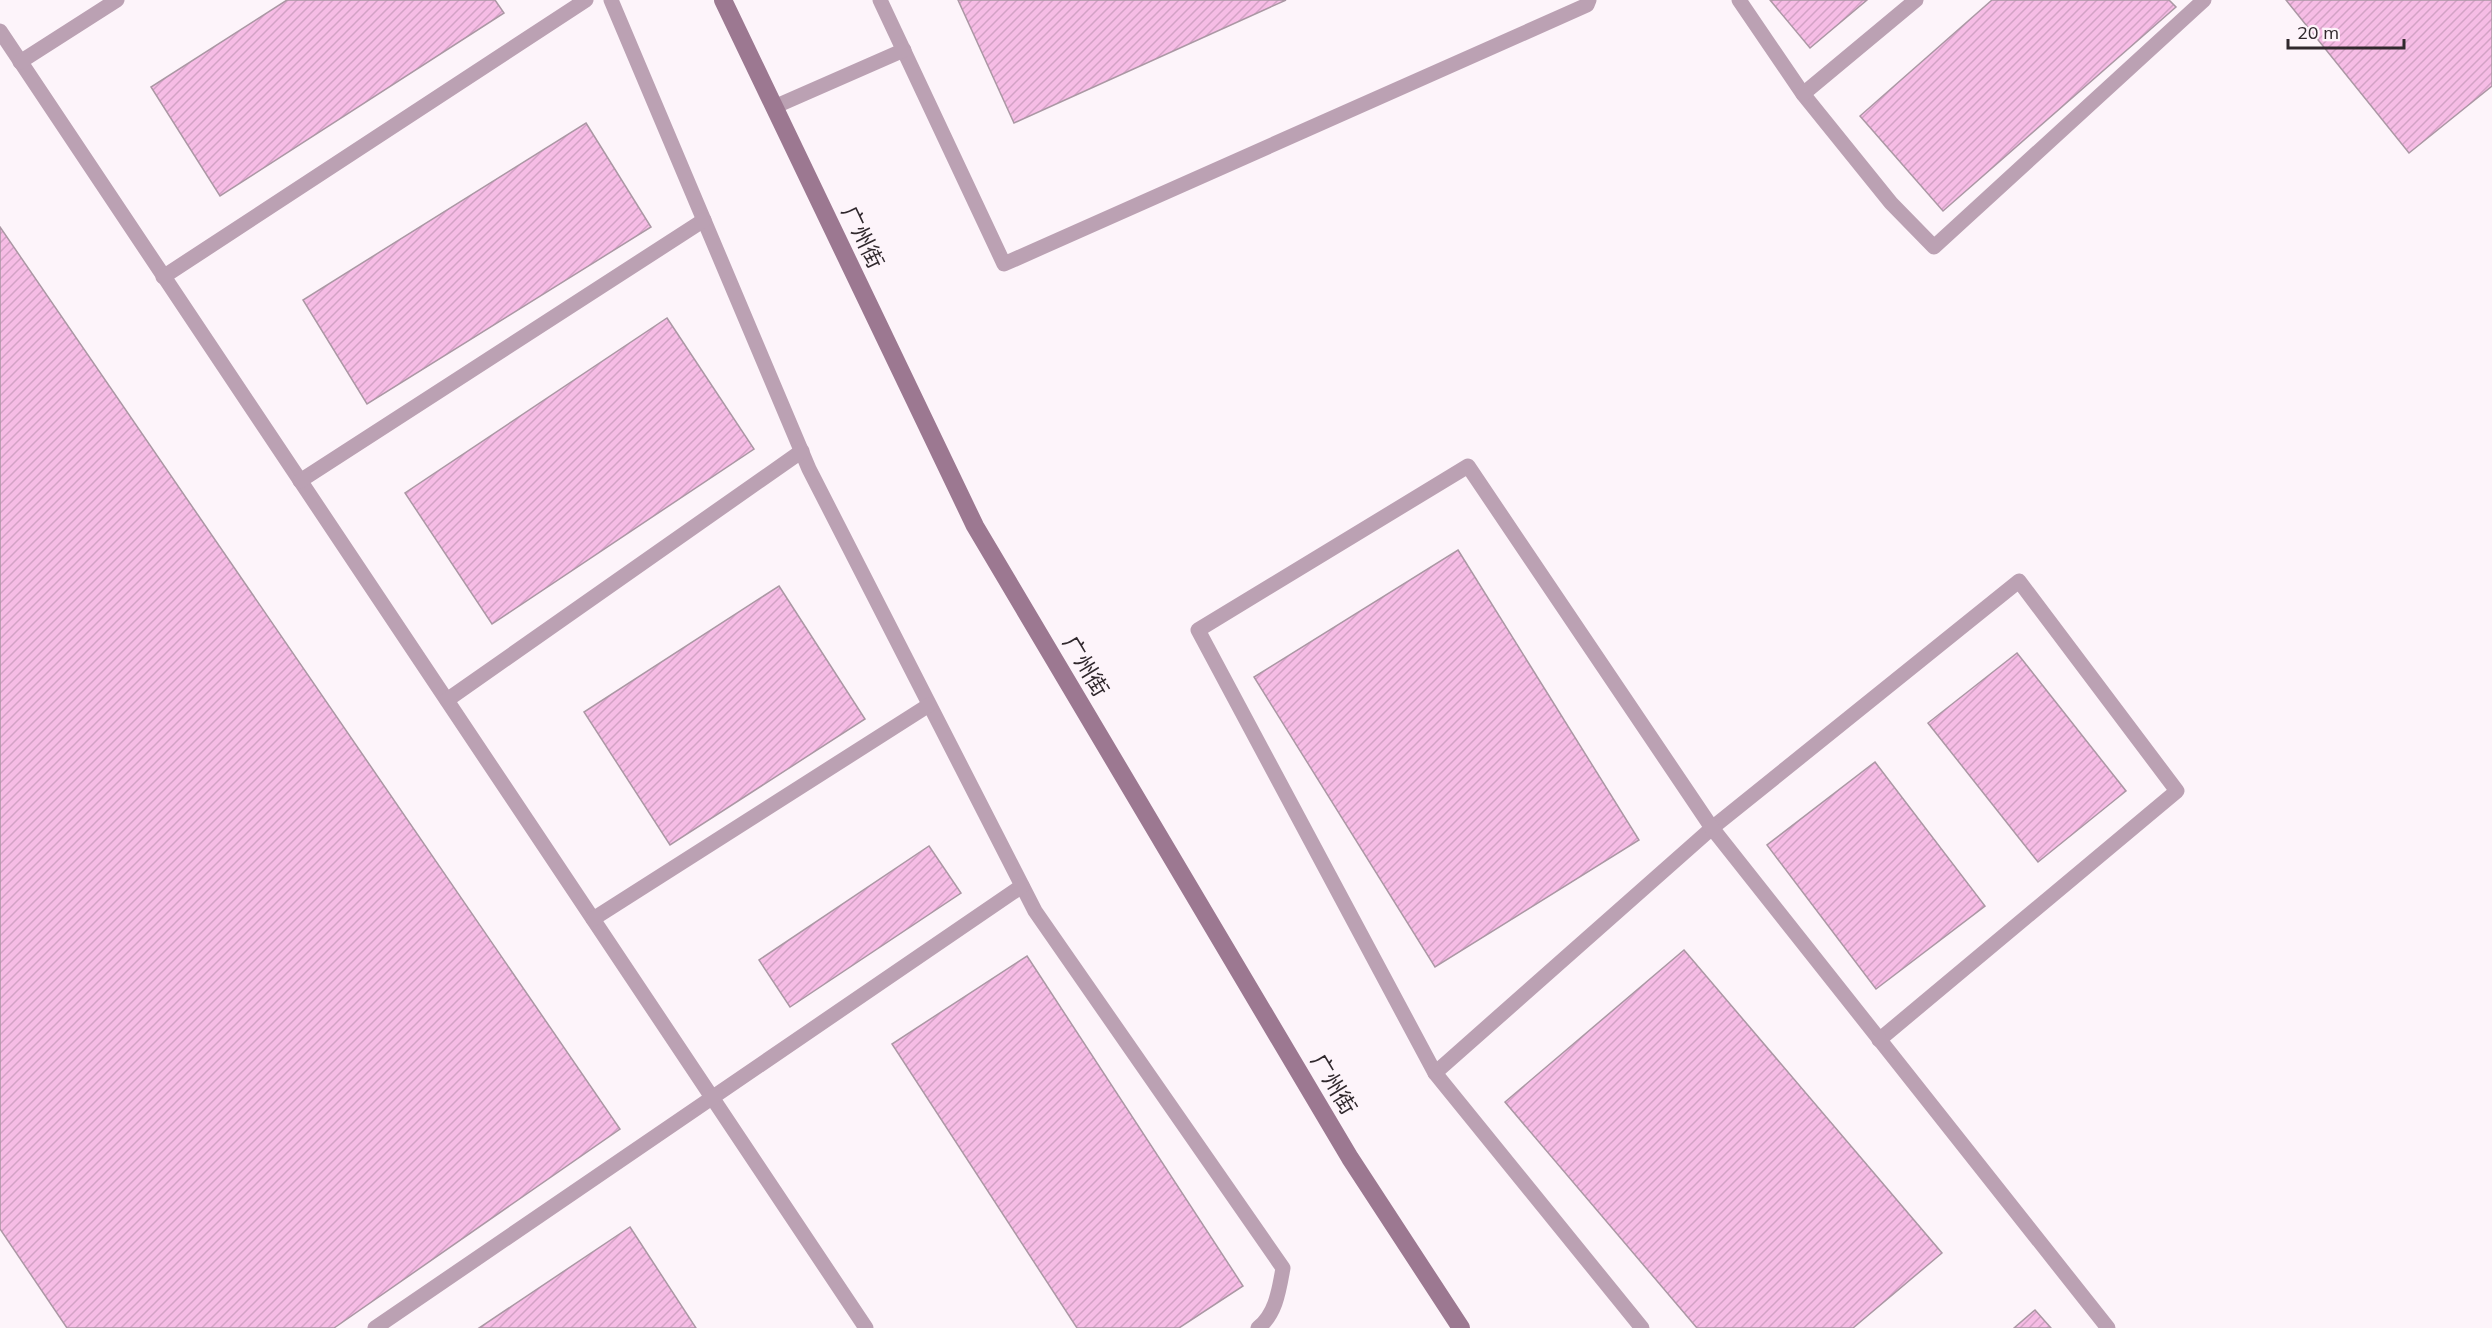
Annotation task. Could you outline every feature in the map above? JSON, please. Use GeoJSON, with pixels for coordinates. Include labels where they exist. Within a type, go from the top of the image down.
{"type":"FeatureCollection","features":[{"type":"Feature","properties":{"kind":"street","name":"广州街"},"geometry":{"type":"LineString","coordinates":[[723,0],[975,526],[1350,1158],[1461,1328]]}},
{"type":"Feature","properties":{"kind":"lane"},"geometry":{"type":"LineString","coordinates":[[20,62],[117,0]]}},
{"type":"Feature","properties":{"kind":"lane"},"geometry":{"type":"LineString","coordinates":[[164,277],[586,0]]}},
{"type":"Feature","properties":{"kind":"lane"},"geometry":{"type":"LineString","coordinates":[[611,0],[802,451],[1035,912],[1282,1268],[1278,1295],[1266,1322],[1258,1328]]}},
{"type":"Feature","properties":{"kind":"lane"},"geometry":{"type":"LineString","coordinates":[[880,0],[1004,264],[1587,5],[1589,0]]}},
{"type":"Feature","properties":{"kind":"lane"},"geometry":{"type":"LineString","coordinates":[[1739,0],[1803,94],[1891,203],[1934,247],[2204,0]]}},
{"type":"Feature","properties":{"kind":"lane"},"geometry":{"type":"LineString","coordinates":[[1803,94],[1916,0]]}},
{"type":"Feature","properties":{"kind":"lane"},"geometry":{"type":"LineString","coordinates":[[0,31],[866,1328]]}},
{"type":"Feature","properties":{"kind":"lane"},"geometry":{"type":"LineString","coordinates":[[774,107],[904,50]]}},
{"type":"Feature","properties":{"kind":"lane"},"geometry":{"type":"LineString","coordinates":[[300,481],[704,220]]}},
{"type":"Feature","properties":{"kind":"lane"},"geometry":{"type":"LineString","coordinates":[[447,700],[802,451]]}},
{"type":"Feature","properties":{"kind":"lane"},"geometry":{"type":"LineString","coordinates":[[1642,1328],[1435,1073],[1198,630],[1468,466],[1712,828],[2108,1328]]}},
{"type":"Feature","properties":{"kind":"lane"},"geometry":{"type":"LineString","coordinates":[[1435,1073],[1712,828],[2019,581],[2177,791],[1879,1040]]}},
{"type":"Feature","properties":{"kind":"lane"},"geometry":{"type":"LineString","coordinates":[[592,919],[929,705]]}},
{"type":"Feature","properties":{"kind":"lane"},"geometry":{"type":"LineString","coordinates":[[375,1328],[1022,886]]}},
{"type":"Feature","properties":{"kind":"building"},"geometry":{"type":"Polygon","coordinates":[[[287,0],[495,0],[504,13],[220,196],[151,87],[287,0]]]}},
{"type":"Feature","properties":{"kind":"building"},"geometry":{"type":"Polygon","coordinates":[[[958,0],[1286,0],[1014,123],[958,0]]]}},
{"type":"Feature","properties":{"kind":"building"},"geometry":{"type":"Polygon","coordinates":[[[1770,0],[1867,0],[1810,48],[1770,0]]]}},
{"type":"Feature","properties":{"kind":"building"},"geometry":{"type":"Polygon","coordinates":[[[1992,0],[2169,0],[2176,7],[1943,211],[1860,116],[1992,0]]]}},
{"type":"Feature","properties":{"kind":"building"},"geometry":{"type":"Polygon","coordinates":[[[2286,0],[2492,0],[2492,86],[2409,153],[2286,0]]]}},
{"type":"Feature","properties":{"kind":"building"},"geometry":{"type":"Polygon","coordinates":[[[586,123],[651,227],[367,404],[303,300],[586,123]]]}},
{"type":"Feature","properties":{"kind":"building"},"geometry":{"type":"Polygon","coordinates":[[[0,227],[620,1129],[334,1328],[67,1328],[0,1229],[0,227]]]}},
{"type":"Feature","properties":{"kind":"building"},"geometry":{"type":"Polygon","coordinates":[[[667,318],[754,449],[492,624],[405,493],[667,318]]]}},
{"type":"Feature","properties":{"kind":"building"},"geometry":{"type":"Polygon","coordinates":[[[1458,550],[1639,840],[1435,967],[1254,677],[1458,550]]]}},
{"type":"Feature","properties":{"kind":"building"},"geometry":{"type":"Polygon","coordinates":[[[779,586],[865,719],[670,845],[584,712],[779,586]]]}},
{"type":"Feature","properties":{"kind":"building"},"geometry":{"type":"Polygon","coordinates":[[[2017,653],[2126,791],[2038,862],[1928,723],[2017,653]]]}},
{"type":"Feature","properties":{"kind":"building"},"geometry":{"type":"Polygon","coordinates":[[[1875,762],[1985,906],[1876,989],[1767,845],[1875,762]]]}},
{"type":"Feature","properties":{"kind":"building"},"geometry":{"type":"Polygon","coordinates":[[[929,846],[961,893],[790,1007],[759,960],[929,846]]]}},
{"type":"Feature","properties":{"kind":"building"},"geometry":{"type":"Polygon","coordinates":[[[1684,950],[1942,1253],[1853,1328],[1697,1328],[1505,1102],[1684,950]]]}},
{"type":"Feature","properties":{"kind":"building"},"geometry":{"type":"Polygon","coordinates":[[[1027,956],[1243,1286],[1179,1328],[1077,1328],[892,1044],[1027,956]]]}},
{"type":"Feature","properties":{"kind":"building"},"geometry":{"type":"Polygon","coordinates":[[[630,1227],[696,1328],[479,1328],[630,1227]]]}},
{"type":"Feature","properties":{"kind":"building"},"geometry":{"type":"Polygon","coordinates":[[[2035,1310],[2051,1328],[2014,1328],[2035,1310]]]}}]}
